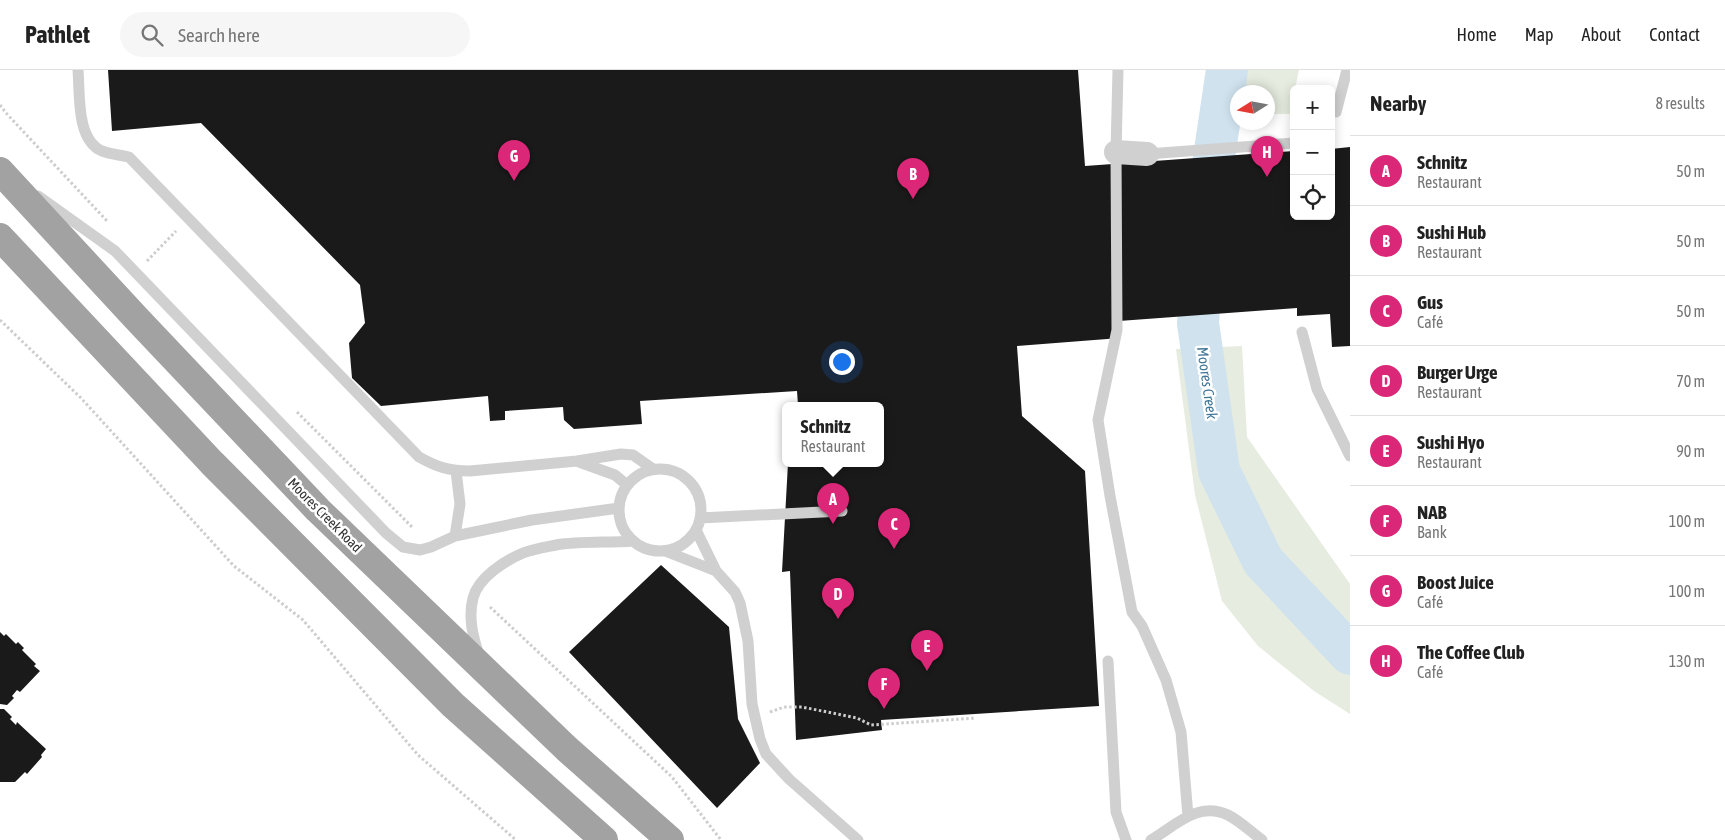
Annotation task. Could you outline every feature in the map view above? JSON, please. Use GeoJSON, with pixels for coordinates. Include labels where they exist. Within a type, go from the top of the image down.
{"type":"FeatureCollection","features":[{"type":"Feature","properties":{"kind":"highway","name":"Moores Creek Road"},"geometry":{"type":"LineString","coordinates":[[0,170],[318,510],[567,749],[670,840]]}},
{"type":"Feature","properties":{"kind":"highway"},"geometry":{"type":"LineString","coordinates":[[0,238],[212,463],[453,705],[604,840]]}},
{"type":"Feature","properties":{"kind":"highway"},"geometry":{"type":"LineString","coordinates":[[0,260],[164,411]]}},
{"type":"Feature","properties":{"kind":"street"},"geometry":{"type":"LineString","coordinates":[[1116,152],[1148,154]]}},
{"type":"Feature","properties":{"kind":"lane"},"geometry":{"type":"LineString","coordinates":[[78,70],[82,126],[86,137],[93,145],[102,151],[128,157],[419,456],[436,467],[456,471],[577,461],[621,454],[633,456],[653,469]]}},
{"type":"Feature","properties":{"kind":"lane"},"geometry":{"type":"LineString","coordinates":[[1118,70],[1116,152],[1117,330],[1098,420],[1132,612],[1142,626],[1166,680],[1182,732],[1188,816]]}},
{"type":"Feature","properties":{"kind":"lane"},"geometry":{"type":"LineString","coordinates":[[1336,112],[1346,70]]}},
{"type":"Feature","properties":{"kind":"lane"},"geometry":{"type":"LineString","coordinates":[[1148,154],[1290,143]]}},
{"type":"Feature","properties":{"kind":"lane"},"geometry":{"type":"LineString","coordinates":[[0,170],[115,251],[386,533],[403,547],[420,550],[455,536],[532,520],[619,508]]}},
{"type":"Feature","properties":{"kind":"lane"},"geometry":{"type":"LineString","coordinates":[[1302,332],[1316,389],[1350,456]]}},
{"type":"Feature","properties":{"kind":"lane"},"geometry":{"type":"LineString","coordinates":[[577,461],[615,475],[627,485]]}},
{"type":"Feature","properties":{"kind":"lane"},"geometry":{"type":"LineString","coordinates":[[653,469],[666,469],[679,473],[690,481],[697,492],[701,504],[700,518],[696,530],[688,540],[677,548],[665,551],[653,551],[633,542],[625,532],[620,520],[620,500],[627,485],[643,472],[653,469]]}},
{"type":"Feature","properties":{"kind":"lane"},"geometry":{"type":"LineString","coordinates":[[455,536],[460,504],[456,471]]}},
{"type":"Feature","properties":{"kind":"lane"},"geometry":{"type":"LineString","coordinates":[[700,518],[842,510]]}},
{"type":"Feature","properties":{"kind":"lane"},"geometry":{"type":"LineString","coordinates":[[696,530],[716,571],[734,592],[740,603],[748,641],[750,680],[755,718],[766,754],[789,779],[858,840]]}},
{"type":"Feature","properties":{"kind":"lane"},"geometry":{"type":"LineString","coordinates":[[485,671],[474,640],[471,621],[473,599],[485,578],[500,566],[523,553],[558,545],[633,542]]}},
{"type":"Feature","properties":{"kind":"lane"},"geometry":{"type":"LineString","coordinates":[[665,551],[716,571]]}},
{"type":"Feature","properties":{"kind":"lane"},"geometry":{"type":"LineString","coordinates":[[1108,661],[1116,812],[1126,840]]}},
{"type":"Feature","properties":{"kind":"lane"},"geometry":{"type":"LineString","coordinates":[[1151,840],[1200,810],[1214,810],[1229,815],[1262,840]]}},
{"type":"Feature","properties":{"kind":"path"},"geometry":{"type":"LineString","coordinates":[[0,110],[6,113]]}},
{"type":"Feature","properties":{"kind":"path"},"geometry":{"type":"LineString","coordinates":[[147,261],[188,218]]}},
{"type":"Feature","properties":{"kind":"path"},"geometry":{"type":"LineString","coordinates":[[0,320],[81,398],[234,566],[303,620],[418,755],[516,840]]}},
{"type":"Feature","properties":{"kind":"path"},"geometry":{"type":"LineString","coordinates":[[487,604],[672,777],[721,840]]}},
{"type":"Feature","properties":{"kind":"path"},"geometry":{"type":"LineString","coordinates":[[755,718],[784,707],[802,707],[830,712],[857,718],[870,725],[976,718]]}},
{"type":"Feature","properties":{"kind":"shaded area"},"geometry":{"type":"Polygon","coordinates":[[[1219,70],[1299,70],[1296,85],[1290,85],[1290,114],[1275,114],[1275,85],[1230,85],[1230,115],[1219,116],[1219,70]]]}},
{"type":"Feature","properties":{"kind":"shaded area"},"geometry":{"type":"Polygon","coordinates":[[[1242,346],[1247,437],[1350,584],[1350,714],[1314,691],[1258,646],[1222,601],[1195,495],[1176,349],[1242,346]]]}},
{"type":"Feature","properties":{"kind":"building"},"geometry":{"type":"Polygon","coordinates":[[[108,70],[1078,70],[1085,166],[1290,151],[1290,220],[1335,220],[1335,149],[1350,147],[1350,346],[1332,347],[1330,314],[1297,316],[1297,308],[1119,321],[1120,338],[1017,346],[1022,416],[1085,471],[1099,706],[881,720],[882,730],[796,740],[790,571],[782,572],[788,467],[884,467],[884,402],[798,402],[797,391],[640,401],[642,424],[574,429],[564,420],[563,407],[505,411],[505,420],[490,421],[488,396],[381,406],[352,378],[349,343],[365,323],[360,285],[201,123],[112,131],[108,70]]]}},
{"type":"Feature","properties":{"kind":"building"},"geometry":{"type":"Polygon","coordinates":[[[661,565],[729,627],[738,719],[760,763],[717,808],[569,652],[661,565]]]}},
{"type":"Feature","properties":{"kind":"building"},"geometry":{"type":"Polygon","coordinates":[[[0,632],[4,636],[6,634],[16,644],[18,642],[24,648],[22,650],[36,664],[34,666],[40,671],[20,692],[17,690],[12,696],[14,698],[7,705],[0,704],[0,632]]]}},
{"type":"Feature","properties":{"kind":"building"},"geometry":{"type":"Polygon","coordinates":[[[0,709],[4,709],[12,717],[10,719],[16,725],[17,722],[46,749],[41,755],[42,757],[27,774],[25,772],[15,782],[0,782],[0,709]]]}},
{"type":"Feature","properties":{"kind":"waterway","name":"Moores Creek"},"geometry":{"type":"LineString","coordinates":[[1227,70],[1205,218],[1198,323],[1219,471],[1263,561],[1350,654]]}},
{"type":"Feature","properties":{"kind":"place","name":"The Coffee Club"},"geometry":{"type":"Point","coordinates":[1267,177]}},
{"type":"Feature","properties":{"kind":"place","name":"Boost Juice"},"geometry":{"type":"Point","coordinates":[514,181]}},
{"type":"Feature","properties":{"kind":"place","name":"Sushi Hub"},"geometry":{"type":"Point","coordinates":[913,199]}},
{"type":"Feature","properties":{"kind":"place","name":"Schnitz"},"geometry":{"type":"Point","coordinates":[833,524]}},
{"type":"Feature","properties":{"kind":"place","name":"Gus"},"geometry":{"type":"Point","coordinates":[894,549]}},
{"type":"Feature","properties":{"kind":"place","name":"Burger Urge"},"geometry":{"type":"Point","coordinates":[838,619]}},
{"type":"Feature","properties":{"kind":"place","name":"Sushi Hyo"},"geometry":{"type":"Point","coordinates":[927,671]}},
{"type":"Feature","properties":{"kind":"place","name":"NAB"},"geometry":{"type":"Point","coordinates":[884,709]}}]}
